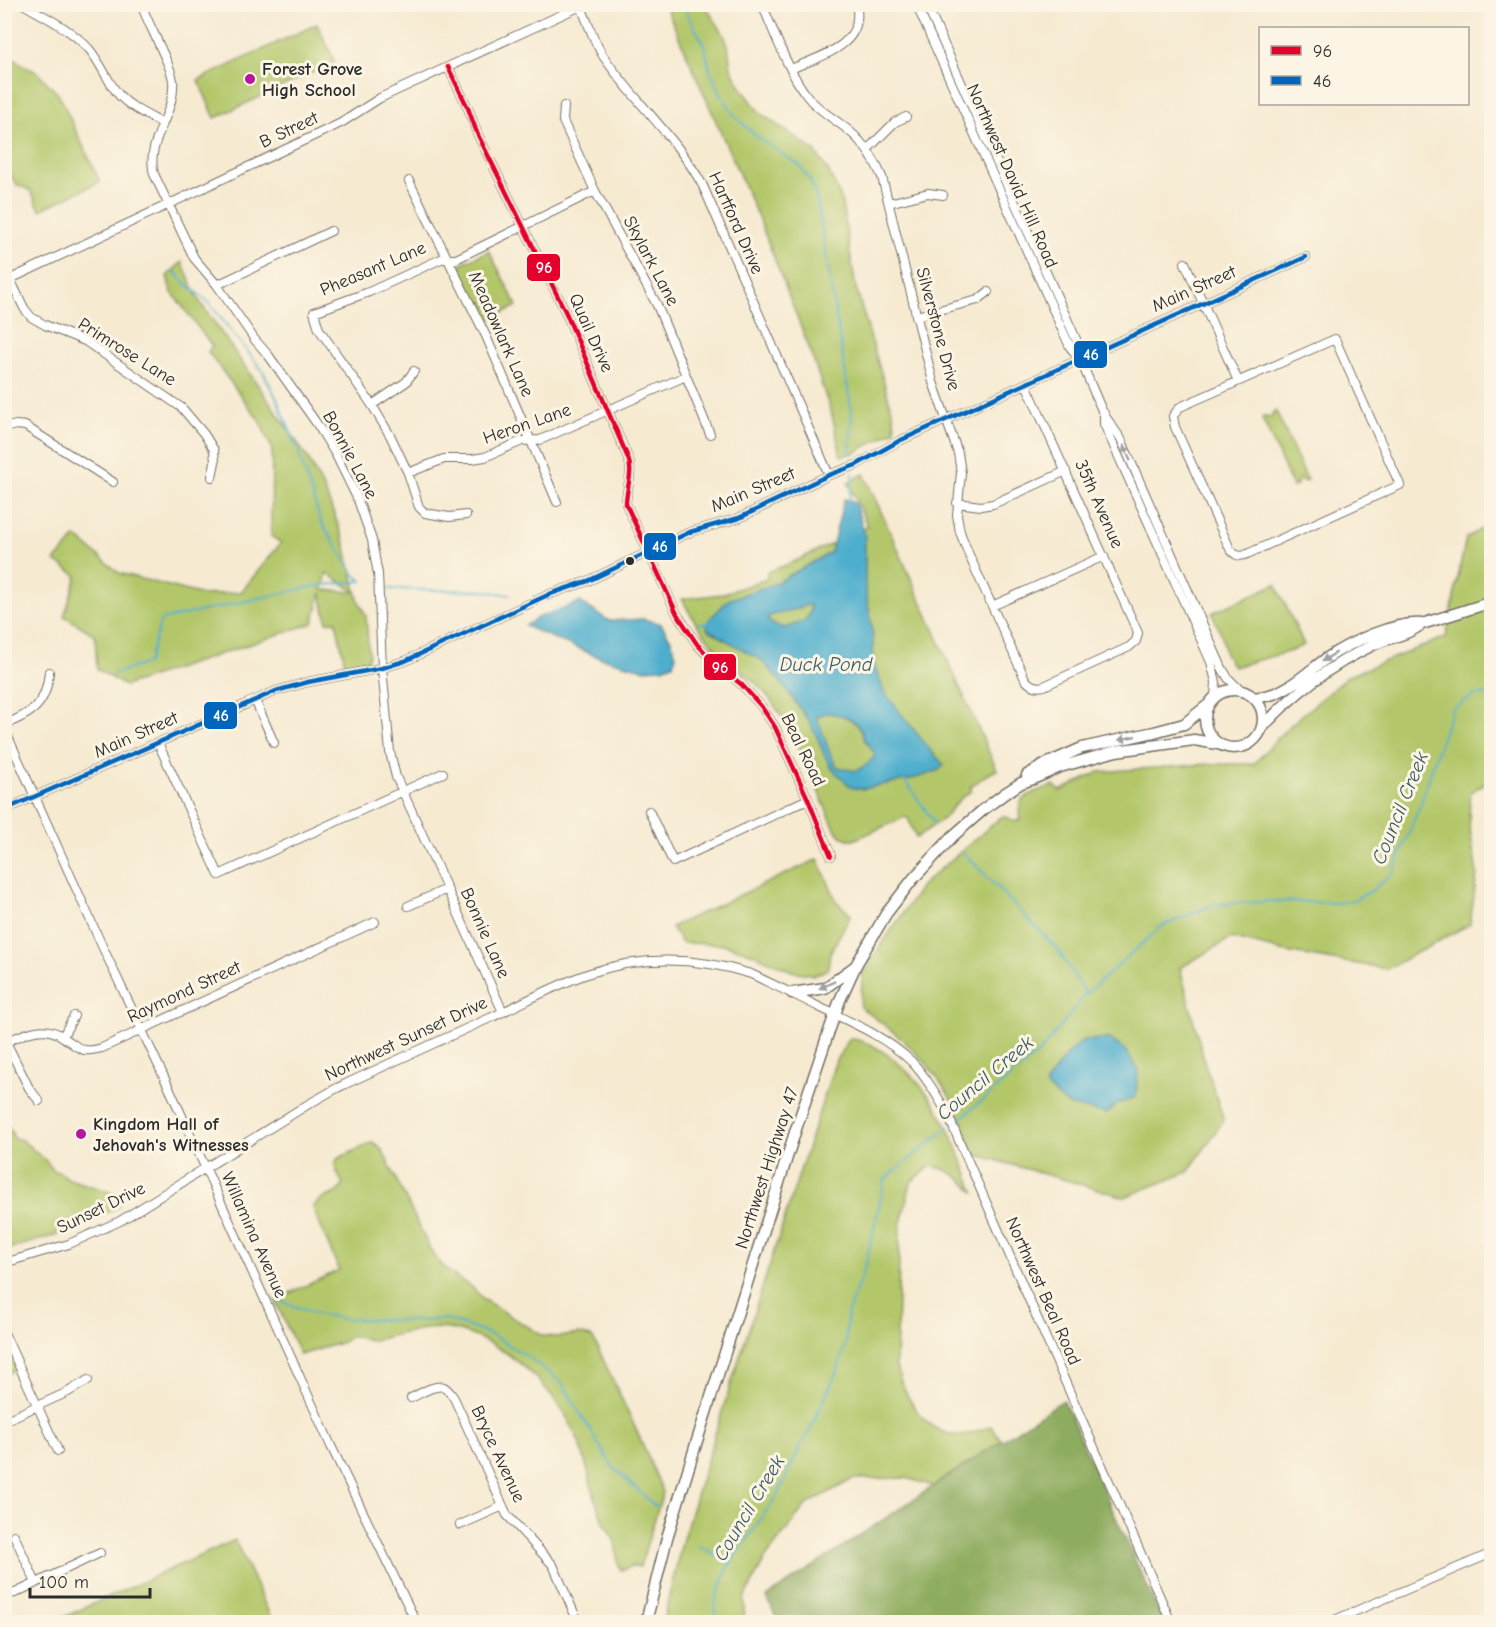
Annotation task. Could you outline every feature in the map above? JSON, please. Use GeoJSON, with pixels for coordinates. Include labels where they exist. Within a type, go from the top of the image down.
{"type":"FeatureCollection","features":[{"type":"Feature","properties":{"kind":"main road"},"geometry":{"type":"LineString","coordinates":[[1263,727],[1263,711],[1254,698],[1241,691],[1223,692],[1212,701],[1205,713],[1207,731],[1218,744],[1236,749],[1245,747],[1253,742],[1277,710],[1348,657],[1378,643],[1413,631],[1422,624],[1491,602]]}},
{"type":"Feature","properties":{"kind":"main road"},"geometry":{"type":"LineString","coordinates":[[1254,698],[1272,695],[1284,689],[1330,656],[1380,632],[1410,623],[1422,624]]}},
{"type":"Feature","properties":{"kind":"main road","name":"Northwest Highway 47"},"geometry":{"type":"LineString","coordinates":[[1022,783],[1026,776],[1048,763],[1083,748],[1184,724],[1212,701]]}},
{"type":"Feature","properties":{"kind":"main road","name":"Northwest Highway 47"},"geometry":{"type":"LineString","coordinates":[[646,1623],[667,1538],[796,1129],[835,1014],[856,965],[886,914],[925,865],[967,823],[1022,783],[1060,766],[1116,751],[1194,740],[1218,744]]}},
{"type":"Feature","properties":{"kind":"main road"},"geometry":{"type":"LineString","coordinates":[[792,993],[825,988],[856,965]]}},
{"type":"Feature","properties":{"kind":"street"},"geometry":{"type":"LineString","coordinates":[[23,4],[80,41],[95,57],[119,95],[134,108],[162,123]]}},
{"type":"Feature","properties":{"kind":"street","name":"Bonnie Lane"},"geometry":{"type":"LineString","coordinates":[[141,4],[173,82],[170,102],[153,149],[153,174],[194,258],[217,285],[322,431],[358,500],[372,540],[378,574],[382,668],[390,752],[396,777],[503,1012]]}},
{"type":"Feature","properties":{"kind":"street","name":"Silverstone Drive"},"geometry":{"type":"LineString","coordinates":[[762,4],[801,88],[813,103],[853,134],[867,150],[882,177],[933,382],[956,446],[961,468],[957,504],[958,522],[963,542],[1025,679],[1032,686]]}},
{"type":"Feature","properties":{"kind":"street"},"geometry":{"type":"LineString","coordinates":[[791,69],[839,48],[847,42],[856,26],[858,16],[856,4]]}},
{"type":"Feature","properties":{"kind":"street","name":"Northwest David Hill Road"},"geometry":{"type":"LineString","coordinates":[[916,4],[1068,343],[1080,359],[1104,413],[1121,439],[1222,668],[1241,691]]}},
{"type":"Feature","properties":{"kind":"street","name":"Northwest David Hill Road"},"geometry":{"type":"LineString","coordinates":[[926,4],[1078,343],[1080,359]]}},
{"type":"Feature","properties":{"kind":"street","name":"B Street"},"geometry":{"type":"LineString","coordinates":[[7,280],[341,123],[375,101],[448,66],[582,5]]}},
{"type":"Feature","properties":{"kind":"street","name":"Hartford Drive"},"geometry":{"type":"LineString","coordinates":[[582,5],[604,57],[680,149],[703,186],[829,475]]}},
{"type":"Feature","properties":{"kind":"street","name":"Quail Drive"},"geometry":{"type":"LineString","coordinates":[[448,66],[477,133],[566,312],[630,463],[626,504],[648,553]]}},
{"type":"Feature","properties":{"kind":"street","name":"Skylark Lane"},"geometry":{"type":"LineString","coordinates":[[564,105],[563,121],[595,191],[657,306],[710,434]]}},
{"type":"Feature","properties":{"kind":"street"},"geometry":{"type":"LineString","coordinates":[[867,150],[895,122],[906,117]]}},
{"type":"Feature","properties":{"kind":"street","name":"Meadowlark Lane"},"geometry":{"type":"LineString","coordinates":[[409,181],[486,336],[557,502]]}},
{"type":"Feature","properties":{"kind":"street","name":"Pheasant Lane"},"geometry":{"type":"LineString","coordinates":[[466,514],[449,517],[425,513],[419,507],[408,473],[391,437],[372,405],[319,329],[314,312],[369,292],[441,259],[456,259],[595,191]]}},
{"type":"Feature","properties":{"kind":"street"},"geometry":{"type":"LineString","coordinates":[[889,203],[928,193],[942,195]]}},
{"type":"Feature","properties":{"kind":"street"},"geometry":{"type":"LineString","coordinates":[[217,285],[331,231]]}},
{"type":"Feature","properties":{"kind":"street","name":"Main Street"},"geometry":{"type":"LineString","coordinates":[[4,810],[276,691],[382,668],[429,651],[550,594],[588,581],[690,532],[739,518],[829,475],[856,465],[900,441],[1306,257]]}},
{"type":"Feature","properties":{"kind":"street"},"geometry":{"type":"LineString","coordinates":[[1185,264],[1238,381]]}},
{"type":"Feature","properties":{"kind":"street","name":"Primrose Lane"},"geometry":{"type":"LineString","coordinates":[[4,267],[7,280],[31,317],[85,341],[182,408],[214,450],[215,462],[212,477]]}},
{"type":"Feature","properties":{"kind":"street"},"geometry":{"type":"LineString","coordinates":[[916,316],[978,300],[988,292]]}},
{"type":"Feature","properties":{"kind":"street"},"geometry":{"type":"LineString","coordinates":[[1335,339],[1400,484],[1245,555],[1235,555],[1230,549],[1173,418],[1180,407],[1238,381],[1335,339]]}},
{"type":"Feature","properties":{"kind":"street"},"geometry":{"type":"LineString","coordinates":[[372,405],[406,382],[414,371]]}},
{"type":"Feature","properties":{"kind":"street","name":"Heron Lane"},"geometry":{"type":"LineString","coordinates":[[408,473],[444,459],[485,457],[522,441],[540,440],[686,376]]}},
{"type":"Feature","properties":{"kind":"street","name":"35th Avenue"},"geometry":{"type":"LineString","coordinates":[[1026,384],[1137,629],[1137,639],[1129,647],[1044,686],[1032,686]]}},
{"type":"Feature","properties":{"kind":"street","name":"Northwest David Hill Road"},"geometry":{"type":"LineString","coordinates":[[1104,413],[1104,424],[1211,662],[1216,682],[1212,701]]}},
{"type":"Feature","properties":{"kind":"street"},"geometry":{"type":"LineString","coordinates":[[4,428],[16,425],[25,426],[113,482]]}},
{"type":"Feature","properties":{"kind":"street"},"geometry":{"type":"LineString","coordinates":[[957,504],[981,506],[993,504],[1066,471]]}},
{"type":"Feature","properties":{"kind":"street"},"geometry":{"type":"LineString","coordinates":[[4,549],[4,573]]}},
{"type":"Feature","properties":{"kind":"street","name":"Beal Road"},"geometry":{"type":"LineString","coordinates":[[648,553],[677,614],[698,644],[761,705],[775,727],[831,856]]}},
{"type":"Feature","properties":{"kind":"street"},"geometry":{"type":"LineString","coordinates":[[992,606],[1104,556]]}},
{"type":"Feature","properties":{"kind":"street"},"geometry":{"type":"LineString","coordinates":[[4,727],[39,705],[47,689],[49,672]]}},
{"type":"Feature","properties":{"kind":"street"},"geometry":{"type":"LineString","coordinates":[[255,700],[274,743]]}},
{"type":"Feature","properties":{"kind":"street","name":"Willamina Avenue"},"geometry":{"type":"LineString","coordinates":[[4,727],[331,1446],[417,1623]]}},
{"type":"Feature","properties":{"kind":"street"},"geometry":{"type":"LineString","coordinates":[[158,743],[219,874],[443,773]]}},
{"type":"Feature","properties":{"kind":"street"},"geometry":{"type":"LineString","coordinates":[[649,811],[673,862],[808,799]]}},
{"type":"Feature","properties":{"kind":"street"},"geometry":{"type":"LineString","coordinates":[[408,906],[447,889]]}},
{"type":"Feature","properties":{"kind":"street","name":"Raymond Street"},"geometry":{"type":"LineString","coordinates":[[5,1042],[21,1034],[39,1030],[55,1032],[75,1046],[92,1051],[102,1048],[375,922]]}},
{"type":"Feature","properties":{"kind":"street","name":"Northwest Sunset Drive"},"geometry":{"type":"LineString","coordinates":[[206,1168],[338,1088],[589,973],[622,964],[654,959],[700,961],[733,968],[751,974],[835,1014]]}},
{"type":"Feature","properties":{"kind":"street","name":"Northwest Beal Road"},"geometry":{"type":"LineString","coordinates":[[835,1014],[877,1035],[904,1055],[924,1076],[946,1111],[1171,1623]]}},
{"type":"Feature","properties":{"kind":"street"},"geometry":{"type":"LineString","coordinates":[[63,1036],[74,1016]]}},
{"type":"Feature","properties":{"kind":"street"},"geometry":{"type":"LineString","coordinates":[[5,1042],[29,1088],[39,1101]]}},
{"type":"Feature","properties":{"kind":"street","name":"Sunset Drive"},"geometry":{"type":"LineString","coordinates":[[4,1263],[57,1248],[96,1233],[206,1168]]}},
{"type":"Feature","properties":{"kind":"street"},"geometry":{"type":"LineString","coordinates":[[4,1333],[57,1451]]}},
{"type":"Feature","properties":{"kind":"street"},"geometry":{"type":"LineString","coordinates":[[4,1421],[68,1392],[88,1380]]}},
{"type":"Feature","properties":{"kind":"street","name":"Bryce Avenue"},"geometry":{"type":"LineString","coordinates":[[411,1398],[433,1388],[441,1387],[446,1388],[454,1398],[503,1506],[511,1520],[553,1565],[578,1623]]}},
{"type":"Feature","properties":{"kind":"street"},"geometry":{"type":"LineString","coordinates":[[460,1525],[503,1506]]}},
{"type":"Feature","properties":{"kind":"street"},"geometry":{"type":"LineString","coordinates":[[14,1535],[36,1583]]}},
{"type":"Feature","properties":{"kind":"street"},"geometry":{"type":"LineString","coordinates":[[4,1595],[15,1593],[100,1553]]}},
{"type":"Feature","properties":{"kind":"street"},"geometry":{"type":"LineString","coordinates":[[1330,1623],[1491,1553]]}},
{"type":"Feature","properties":{"kind":"green space"},"geometry":{"type":"Polygon","coordinates":[[[665,5],[705,5],[723,33],[728,45],[731,68],[741,87],[760,113],[815,151],[830,174],[841,198],[856,288],[894,417],[895,430],[854,453],[841,456],[832,415],[810,350],[761,224],[665,5]]]}},
{"type":"Feature","properties":{"kind":"green space"},"geometry":{"type":"Polygon","coordinates":[[[317,24],[335,62],[215,118],[198,80],[317,24]]]}},
{"type":"Feature","properties":{"kind":"green space"},"geometry":{"type":"Polygon","coordinates":[[[4,54],[38,73],[59,95],[100,182],[40,210],[30,190],[17,185],[5,167],[4,54]]]}},
{"type":"Feature","properties":{"kind":"green space"},"geometry":{"type":"Polygon","coordinates":[[[489,251],[517,306],[485,322],[460,269],[462,263],[489,251]]]}},
{"type":"Feature","properties":{"kind":"green space"},"geometry":{"type":"Polygon","coordinates":[[[182,262],[198,299],[289,430],[324,489],[344,540],[358,599],[366,616],[369,656],[367,660],[345,664],[336,621],[327,622],[321,593],[313,623],[125,686],[97,669],[95,635],[64,616],[77,576],[55,561],[76,537],[119,573],[203,595],[241,592],[281,543],[271,536],[272,449],[259,420],[208,352],[212,346],[171,291],[167,276],[182,262]],[[327,573],[322,590],[354,591],[327,573]]]}},
{"type":"Feature","properties":{"kind":"green space"},"geometry":{"type":"Polygon","coordinates":[[[1276,411],[1307,480],[1304,482],[1300,479],[1293,487],[1262,418],[1272,417],[1272,413],[1276,411]]]}},
{"type":"Feature","properties":{"kind":"green space"},"geometry":{"type":"Polygon","coordinates":[[[864,474],[997,770],[970,787],[972,790],[959,800],[944,818],[916,838],[908,818],[905,817],[856,839],[839,834],[797,744],[779,712],[757,684],[711,642],[697,625],[682,599],[722,594],[767,579],[767,572],[868,527],[848,482],[864,474]]]}},
{"type":"Feature","properties":{"kind":"green space"},"geometry":{"type":"Polygon","coordinates":[[[1491,523],[1491,779],[1470,793],[1469,823],[1477,873],[1470,924],[1387,969],[1286,952],[1231,938],[1180,968],[1205,1064],[1224,1120],[1188,1172],[1125,1197],[974,1154],[958,1112],[936,1075],[902,1039],[860,1007],[863,972],[922,885],[1001,817],[1007,817],[1014,822],[1021,819],[1020,804],[1025,797],[1054,785],[1060,791],[1099,772],[1208,764],[1254,764],[1285,730],[1348,676],[1446,637],[1466,538],[1491,523]]]}},
{"type":"Feature","properties":{"kind":"green space"},"geometry":{"type":"Polygon","coordinates":[[[1276,584],[1304,645],[1291,651],[1233,667],[1225,653],[1222,636],[1212,613],[1276,584]]]}},
{"type":"Feature","properties":{"kind":"green space"},"geometry":{"type":"Polygon","coordinates":[[[818,859],[837,902],[851,915],[830,953],[828,968],[824,971],[814,975],[792,971],[754,954],[723,944],[682,943],[671,927],[818,859]]]}},
{"type":"Feature","properties":{"kind":"green space"},"geometry":{"type":"Polygon","coordinates":[[[850,1038],[870,1044],[882,1051],[911,1075],[927,1094],[950,1132],[975,1193],[961,1179],[931,1166],[911,1182],[900,1227],[896,1367],[900,1378],[918,1412],[936,1428],[960,1435],[991,1426],[1002,1441],[933,1486],[906,1478],[853,1479],[806,1505],[766,1557],[744,1599],[744,1622],[663,1622],[682,1542],[720,1418],[836,1060],[850,1038]]]}},
{"type":"Feature","properties":{"kind":"green space"},"geometry":{"type":"Polygon","coordinates":[[[5,1123],[14,1138],[22,1140],[54,1171],[69,1179],[110,1192],[119,1206],[56,1235],[5,1250],[5,1123]]]}},
{"type":"Feature","properties":{"kind":"green space"},"geometry":{"type":"Polygon","coordinates":[[[371,1143],[382,1150],[433,1255],[449,1272],[474,1289],[484,1300],[543,1336],[558,1337],[579,1334],[594,1340],[663,1492],[640,1567],[633,1566],[621,1570],[614,1540],[599,1510],[579,1442],[557,1404],[527,1370],[491,1344],[450,1329],[435,1328],[375,1340],[351,1336],[343,1342],[300,1355],[275,1300],[339,1270],[313,1208],[341,1188],[343,1184],[336,1170],[336,1161],[371,1143]]]}},
{"type":"Feature","properties":{"kind":"green space"},"geometry":{"type":"Polygon","coordinates":[[[4,1342],[17,1369],[5,1375],[4,1375],[4,1342]]]}},
{"type":"Feature","properties":{"kind":"green space"},"geometry":{"type":"Polygon","coordinates":[[[1063,1400],[1163,1622],[778,1622],[767,1597],[1063,1400]]]}},
{"type":"Feature","properties":{"kind":"green space"},"geometry":{"type":"Polygon","coordinates":[[[235,1540],[273,1622],[53,1622],[235,1540]]]}},
{"type":"Feature","properties":{"kind":"water","name":"Duck Pond"},"geometry":{"type":"Polygon","coordinates":[[[844,499],[855,503],[865,535],[865,588],[872,627],[874,665],[884,692],[944,765],[939,770],[920,777],[862,789],[852,788],[831,768],[809,721],[780,681],[761,660],[707,629],[708,621],[728,600],[776,583],[831,552],[844,499]],[[810,605],[769,616],[767,619],[774,625],[785,628],[805,621],[810,613],[810,605]],[[826,713],[816,717],[837,767],[856,771],[868,764],[875,756],[858,726],[846,717],[826,713]]]}},
{"type":"Feature","properties":{"kind":"water"},"geometry":{"type":"Polygon","coordinates":[[[580,602],[609,621],[643,619],[661,624],[671,640],[676,656],[673,664],[663,668],[643,669],[601,658],[525,626],[537,618],[580,602]]]}},
{"type":"Feature","properties":{"kind":"water"},"geometry":{"type":"Polygon","coordinates":[[[1110,1039],[1124,1049],[1138,1069],[1136,1097],[1115,1105],[1107,1114],[1068,1105],[1045,1085],[1063,1059],[1083,1040],[1110,1039]]]}},
{"type":"Feature","properties":{"kind":"waterway"},"geometry":{"type":"LineString","coordinates":[[682,4],[705,47],[710,71],[734,115],[757,137],[799,165],[810,180],[817,199],[852,414],[850,453]]}},
{"type":"Feature","properties":{"kind":"waterway"},"geometry":{"type":"LineString","coordinates":[[174,271],[209,303],[262,370],[296,445],[321,522],[354,574],[362,581]]}},
{"type":"Feature","properties":{"kind":"waterway"},"geometry":{"type":"LineString","coordinates":[[849,503],[853,473]]}},
{"type":"Feature","properties":{"kind":"waterway"},"geometry":{"type":"LineString","coordinates":[[113,674],[148,663],[161,620],[315,586],[362,581]]}},
{"type":"Feature","properties":{"kind":"waterway"},"geometry":{"type":"LineString","coordinates":[[388,589],[485,591],[510,595]]}},
{"type":"Feature","properties":{"kind":"waterway"},"geometry":{"type":"LineString","coordinates":[[699,623],[710,624]]}},
{"type":"Feature","properties":{"kind":"waterway","name":"Council Creek"},"geometry":{"type":"LineString","coordinates":[[954,1124],[1040,1052],[1086,994],[1162,926],[1213,905],[1273,901],[1338,903],[1354,900],[1371,891],[1393,873],[1422,800],[1452,709],[1473,696],[1492,694]]}},
{"type":"Feature","properties":{"kind":"waterway"},"geometry":{"type":"LineString","coordinates":[[904,779],[935,824]]}},
{"type":"Feature","properties":{"kind":"waterway"},"geometry":{"type":"LineString","coordinates":[[964,853],[1058,950],[1086,994]]}},
{"type":"Feature","properties":{"kind":"waterway","name":"Council Creek"},"geometry":{"type":"LineString","coordinates":[[714,1622],[716,1598],[729,1566],[778,1494],[838,1369],[845,1345],[848,1312],[865,1267],[885,1179],[949,1127]]}},
{"type":"Feature","properties":{"kind":"waterway"},"geometry":{"type":"LineString","coordinates":[[277,1300],[314,1313],[343,1319],[424,1321],[446,1319],[492,1335],[530,1358],[562,1383],[612,1466],[655,1506]]}},
{"type":"Feature","properties":{"kind":"waterway"},"geometry":{"type":"LineString","coordinates":[[699,1546],[731,1563]]}},
{"type":"Feature","properties":{"kind":"transit line","name":"96"},"geometry":{"type":"LineString","coordinates":[[448,67],[468,108],[477,133],[566,313],[628,458],[630,475],[626,504],[677,614],[697,644],[742,685],[761,706],[775,727],[831,856]]}},
{"type":"Feature","properties":{"kind":"transit line","name":"46"},"geometry":{"type":"LineString","coordinates":[[4,810],[276,691],[405,661],[550,594],[588,581],[690,532],[739,518],[829,475],[856,465],[899,441],[1306,257]]}},
{"type":"Feature","properties":{"kind":"place","name":"Forest Grove High School"},"geometry":{"type":"Point","coordinates":[250,79]}},
{"type":"Feature","properties":{"kind":"place","name":"Kingdom Hall of Jehovah's Witnesses"},"geometry":{"type":"Point","coordinates":[81,1134]}}]}
